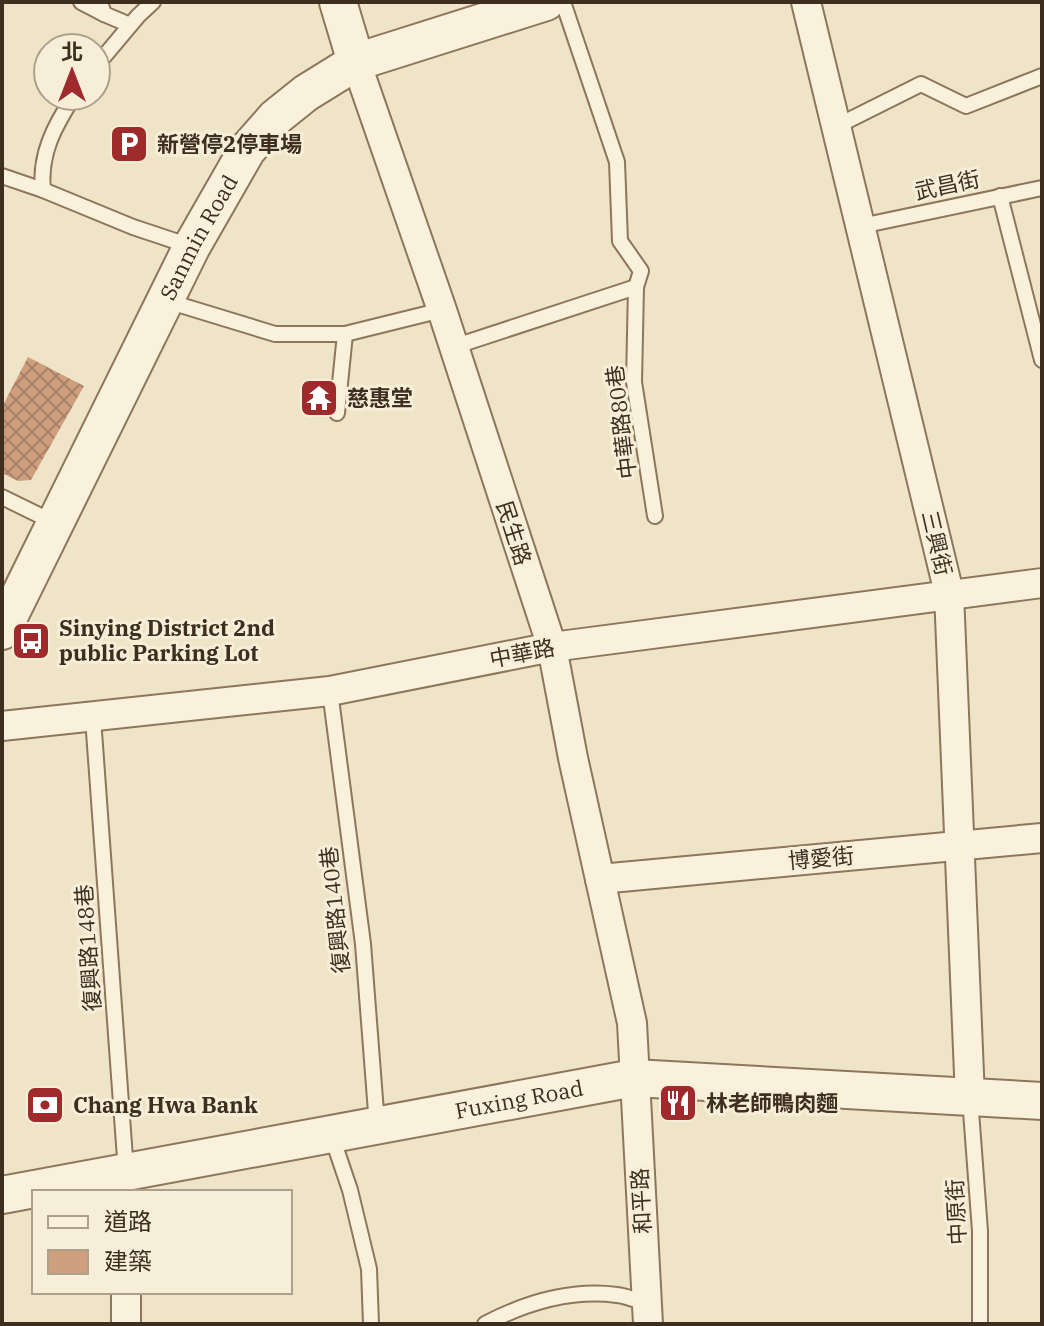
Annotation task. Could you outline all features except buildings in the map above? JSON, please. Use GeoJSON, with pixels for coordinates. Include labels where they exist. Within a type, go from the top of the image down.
{"type":"FeatureCollection","features":[{"type":"Feature","properties":{"kind":"street","name":"民生路"},"geometry":{"type":"LineString","coordinates":[[338,2],[552,647],[632,1023],[634,1078]]}},
{"type":"Feature","properties":{"kind":"street","name":"Sanmin Road"},"geometry":{"type":"LineString","coordinates":[[2,631],[192,246],[247,150],[276,117],[306,93],[356,62],[546,2]]}},
{"type":"Feature","properties":{"kind":"street","name":"三興街"},"geometry":{"type":"LineString","coordinates":[[806,2],[949,593],[970,1098]]}},
{"type":"Feature","properties":{"kind":"street","name":"中華路"},"geometry":{"type":"LineString","coordinates":[[2,726],[330,691],[552,647],[1042,583]]}},
{"type":"Feature","properties":{"kind":"street","name":"博愛街"},"geometry":{"type":"LineString","coordinates":[[600,879],[1042,838]]}},
{"type":"Feature","properties":{"kind":"street","name":"Fuxing Road"},"geometry":{"type":"LineString","coordinates":[[54,1190],[126,1183],[331,1134],[634,1078],[1042,1101]]}},
{"type":"Feature","properties":{"kind":"street","name":"和平路"},"geometry":{"type":"LineString","coordinates":[[634,1078],[648,1314]]}},
{"type":"Feature","properties":{"kind":"street","name":"Fuxing Road"},"geometry":{"type":"LineString","coordinates":[[2,1195],[32,1192]]}},
{"type":"Feature","properties":{"kind":"street"},"geometry":{"type":"LineString","coordinates":[[126,1294],[126,1324]]}},
{"type":"Feature","properties":{"kind":"lane"},"geometry":{"type":"LineString","coordinates":[[81,2],[102,8],[130,25]]}},
{"type":"Feature","properties":{"kind":"lane"},"geometry":{"type":"LineString","coordinates":[[112,47],[153,2]]}},
{"type":"Feature","properties":{"kind":"lane","name":"中華路80巷"},"geometry":{"type":"LineString","coordinates":[[563,2],[617,162],[620,241],[641,271],[636,287],[634,382],[655,516]]}},
{"type":"Feature","properties":{"kind":"lane"},"geometry":{"type":"LineString","coordinates":[[837,126],[921,84],[966,106],[1042,76]]}},
{"type":"Feature","properties":{"kind":"lane"},"geometry":{"type":"LineString","coordinates":[[43,190],[41,173],[52,130],[64,112]]}},
{"type":"Feature","properties":{"kind":"lane"},"geometry":{"type":"LineString","coordinates":[[2,176],[133,227],[192,246]]}},
{"type":"Feature","properties":{"kind":"lane","name":"武昌街"},"geometry":{"type":"LineString","coordinates":[[861,226],[1042,188]]}},
{"type":"Feature","properties":{"kind":"lane"},"geometry":{"type":"LineString","coordinates":[[1000,196],[1042,360]]}},
{"type":"Feature","properties":{"kind":"lane"},"geometry":{"type":"LineString","coordinates":[[453,347],[636,287]]}},
{"type":"Feature","properties":{"kind":"lane"},"geometry":{"type":"LineString","coordinates":[[167,301],[275,334],[345,334],[442,310]]}},
{"type":"Feature","properties":{"kind":"lane"},"geometry":{"type":"LineString","coordinates":[[337,413],[345,334]]}},
{"type":"Feature","properties":{"kind":"lane"},"geometry":{"type":"LineString","coordinates":[[2,497],[55,523]]}},
{"type":"Feature","properties":{"kind":"lane","name":"復興路140巷"},"geometry":{"type":"LineString","coordinates":[[330,691],[363,944],[377,1125]]}},
{"type":"Feature","properties":{"kind":"lane","name":"復興路148巷"},"geometry":{"type":"LineString","coordinates":[[93,718],[126,1183]]}},
{"type":"Feature","properties":{"kind":"lane","name":"中原街"},"geometry":{"type":"LineString","coordinates":[[970,1098],[980,1231],[980,1324]]}},
{"type":"Feature","properties":{"kind":"lane"},"geometry":{"type":"LineString","coordinates":[[331,1134],[350,1190],[369,1269],[371,1324]]}},
{"type":"Feature","properties":{"kind":"lane"},"geometry":{"type":"LineString","coordinates":[[485,1324],[514,1309],[563,1295],[618,1295],[648,1314]]}},
{"type":"Feature","properties":{"kind":"place","name":"新營停2停車場"},"geometry":{"type":"Point","coordinates":[129,144]}},
{"type":"Feature","properties":{"kind":"place","name":"慈惠堂"},"geometry":{"type":"Point","coordinates":[319,398]}},
{"type":"Feature","properties":{"kind":"place","name":"Sinying District 2nd public Parking Lot"},"geometry":{"type":"Point","coordinates":[31,641]}},
{"type":"Feature","properties":{"kind":"place","name":"林老師鴨肉麵"},"geometry":{"type":"Point","coordinates":[678,1103]}},
{"type":"Feature","properties":{"kind":"place","name":"Chang Hwa Bank"},"geometry":{"type":"Point","coordinates":[45,1105]}}]}
